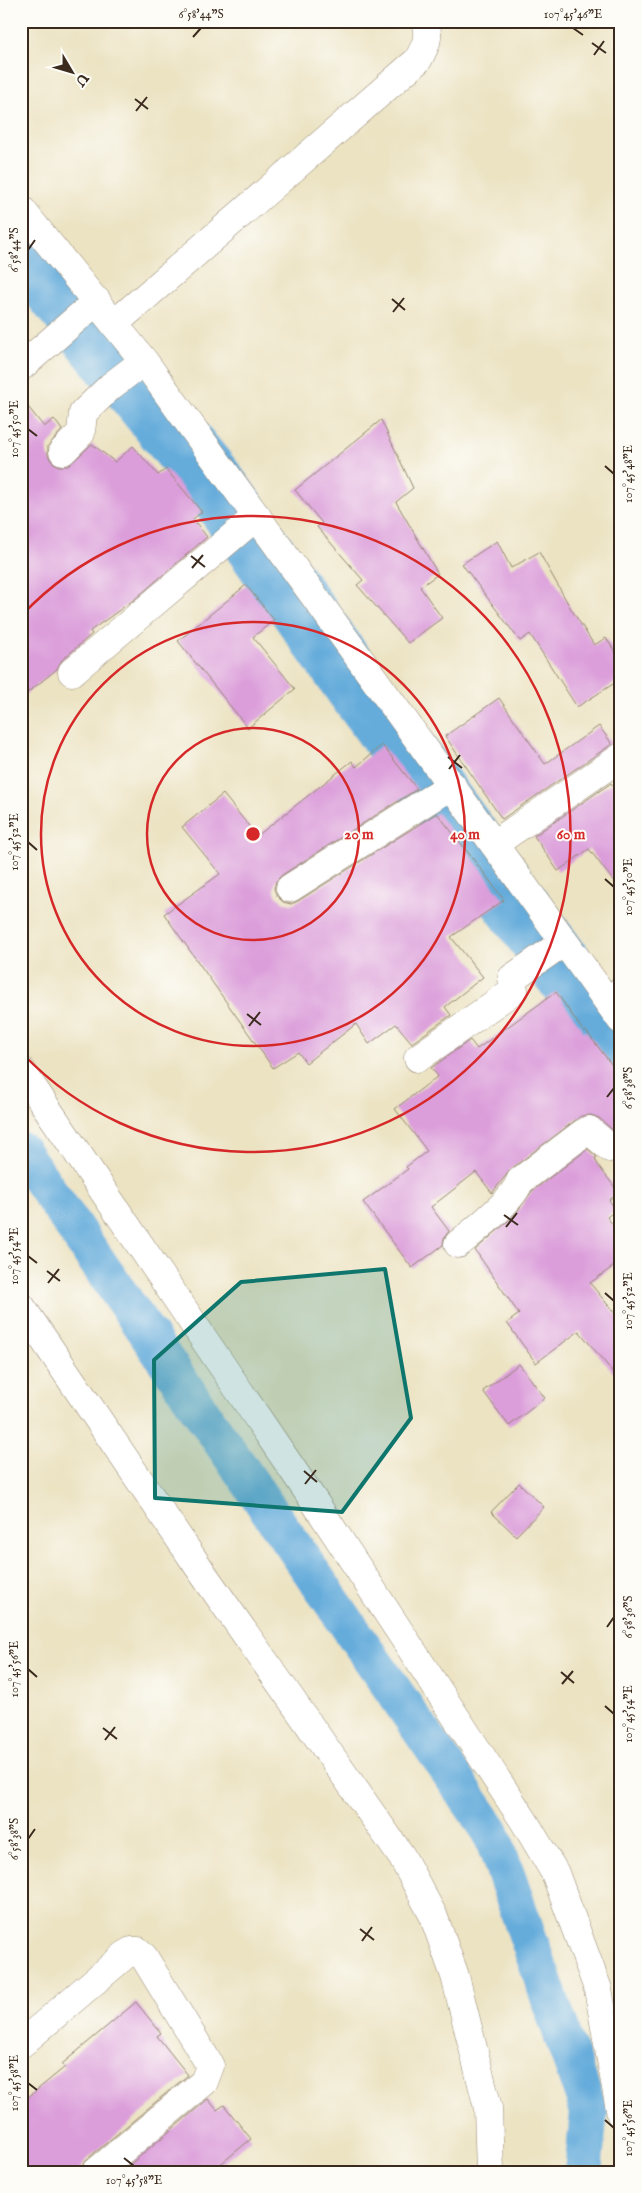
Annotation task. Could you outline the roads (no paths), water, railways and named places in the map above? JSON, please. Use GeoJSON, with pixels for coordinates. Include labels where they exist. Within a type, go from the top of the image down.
{"type":"FeatureCollection","features":[{"type":"Feature","properties":{"kind":"street"},"geometry":{"type":"LineString","coordinates":[[114,324],[418,60],[425,46],[428,33],[424,21]]}},
{"type":"Feature","properties":{"kind":"street"},"geometry":{"type":"LineString","coordinates":[[21,209],[92,306],[114,324],[139,365],[247,524],[441,793],[494,844],[555,948],[612,989],[621,1020]]}},
{"type":"Feature","properties":{"kind":"street"},"geometry":{"type":"LineString","coordinates":[[21,366],[92,306]]}},
{"type":"Feature","properties":{"kind":"street"},"geometry":{"type":"LineString","coordinates":[[63,451],[81,433],[83,413],[112,386],[139,365]]}},
{"type":"Feature","properties":{"kind":"street"},"geometry":{"type":"LineString","coordinates":[[72,672],[247,524]]}},
{"type":"Feature","properties":{"kind":"street"},"geometry":{"type":"LineString","coordinates":[[494,844],[621,757]]}},
{"type":"Feature","properties":{"kind":"street"},"geometry":{"type":"LineString","coordinates":[[290,888],[441,793]]}},
{"type":"Feature","properties":{"kind":"street"},"geometry":{"type":"LineString","coordinates":[[418,1058],[514,990],[512,978],[555,948]]}},
{"type":"Feature","properties":{"kind":"street"},"geometry":{"type":"LineString","coordinates":[[21,1070],[314,1501],[524,1821],[555,1873],[598,1989],[621,2115]]}},
{"type":"Feature","properties":{"kind":"street"},"geometry":{"type":"LineString","coordinates":[[458,1244],[499,1209],[518,1187],[520,1181],[582,1134],[589,1130],[610,1148],[617,1148],[621,1145]]}},
{"type":"Feature","properties":{"kind":"street"},"geometry":{"type":"LineString","coordinates":[[21,1306],[204,1575],[402,1857],[420,1890],[433,1915],[455,1976],[484,2089],[488,2108],[490,2172]]}},
{"type":"Feature","properties":{"kind":"street"},"geometry":{"type":"LineString","coordinates":[[21,2044],[131,1951],[138,1952],[144,1957],[205,2057],[210,2066],[204,2082],[96,2172]]}},
{"type":"Feature","properties":{"kind":"waterway"},"geometry":{"type":"LineString","coordinates":[[21,246],[214,484],[355,684],[621,1048]]}},
{"type":"Feature","properties":{"kind":"waterway"},"geometry":{"type":"LineString","coordinates":[[21,1151],[491,1832],[589,2111],[583,2172]]}}]}
